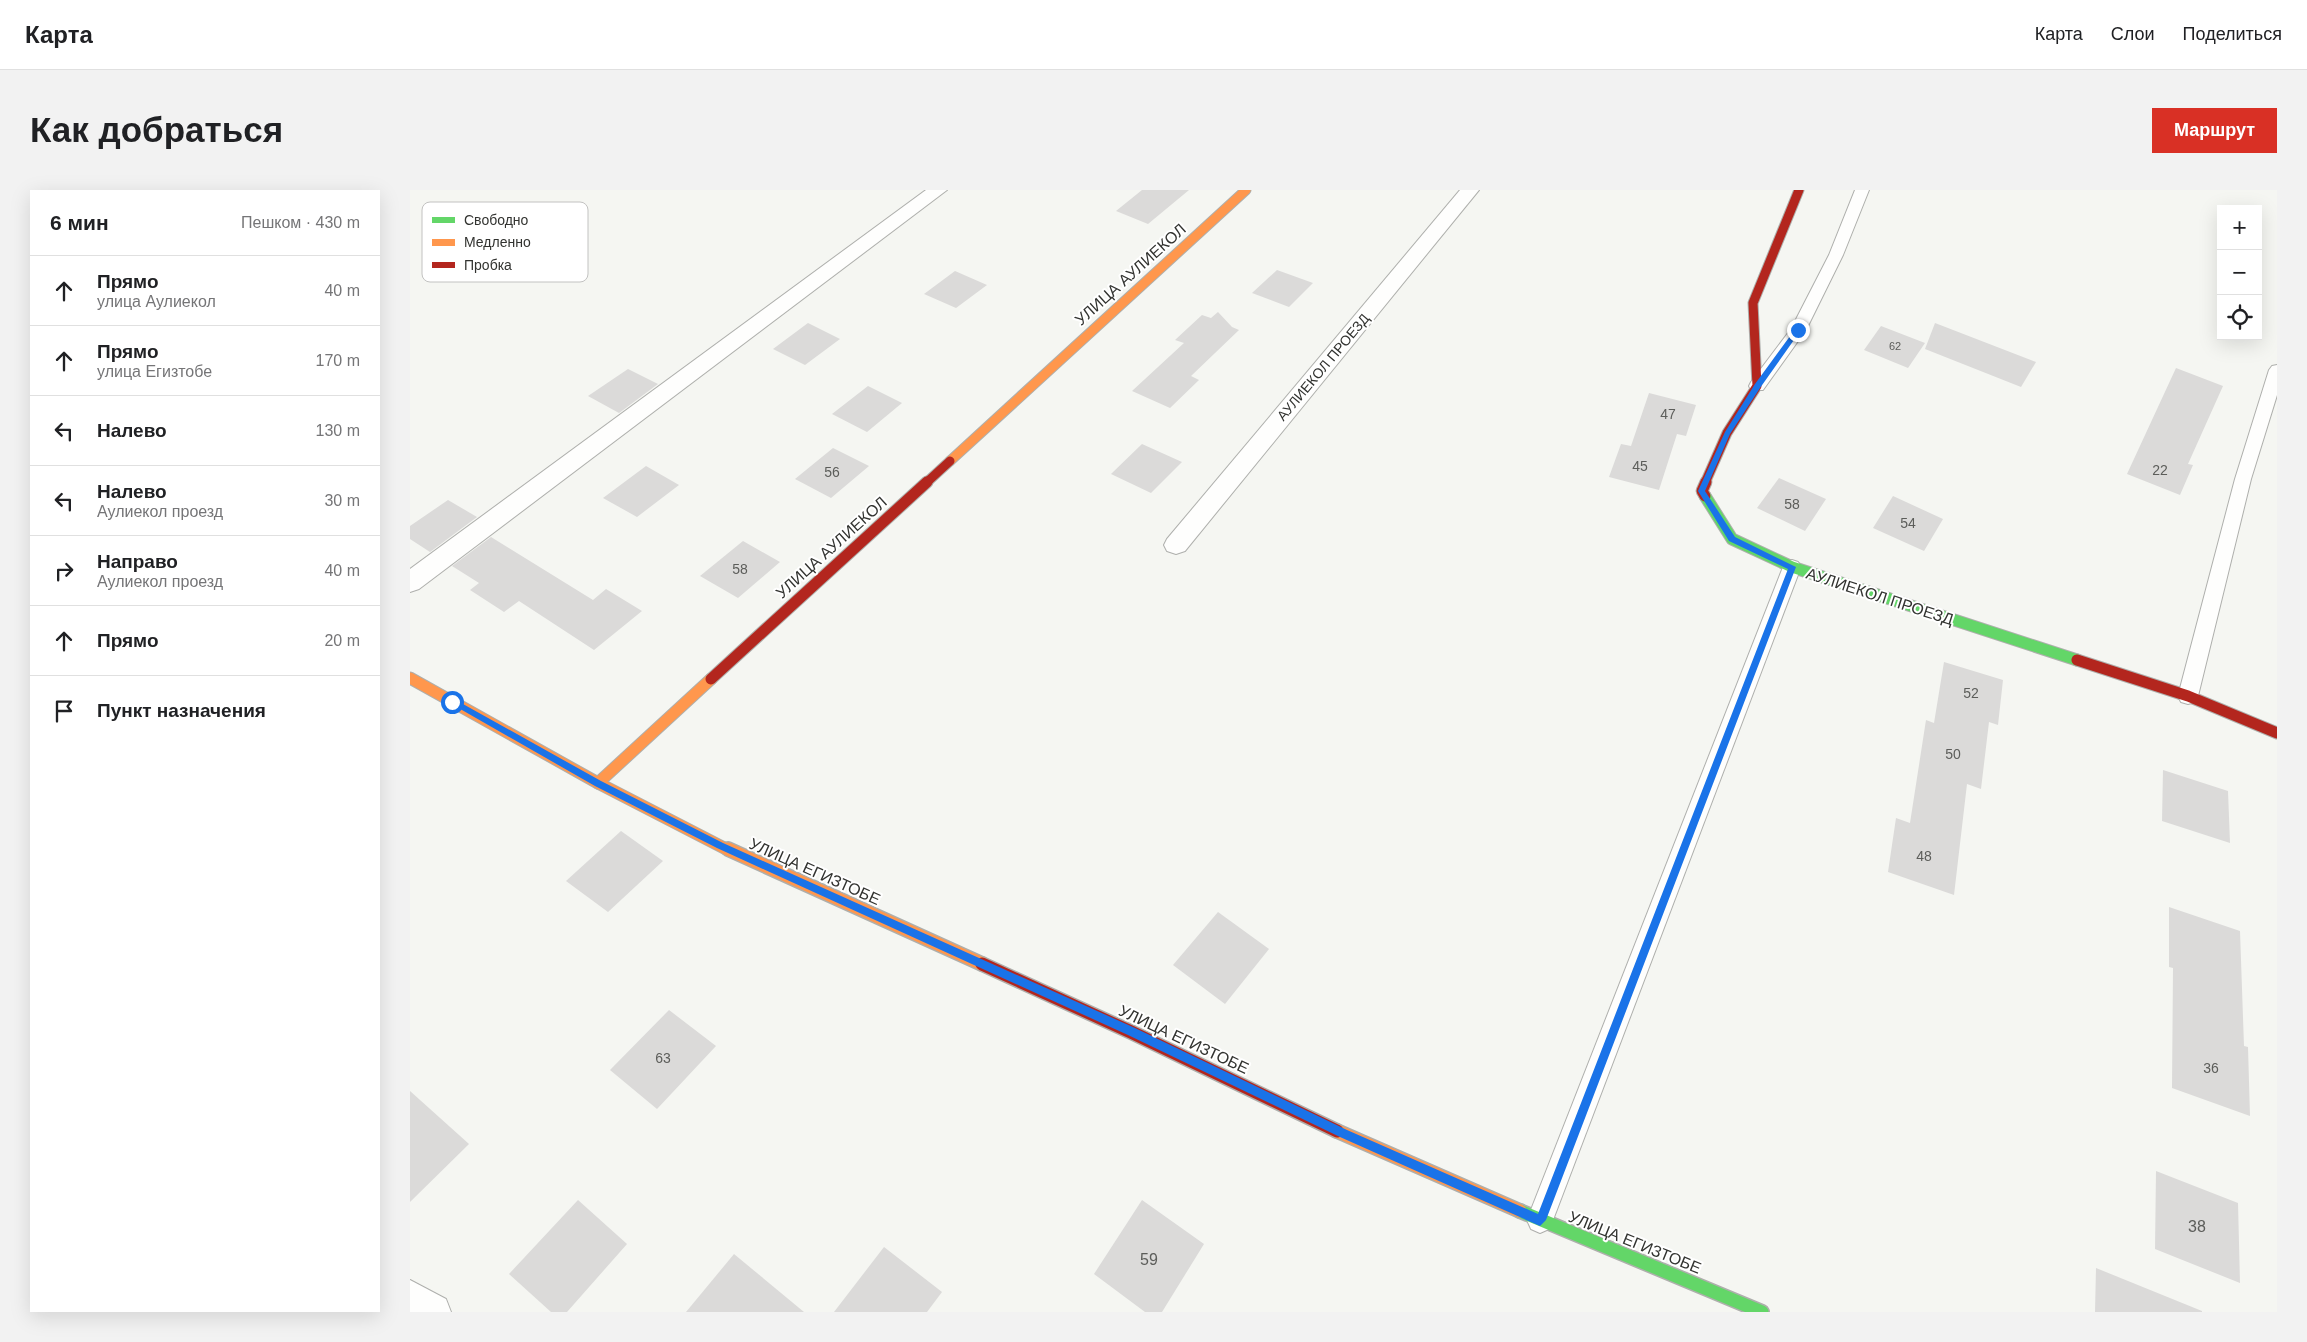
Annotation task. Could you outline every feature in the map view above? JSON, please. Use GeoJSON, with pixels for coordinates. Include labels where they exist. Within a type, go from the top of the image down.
{"type":"FeatureCollection","features":[{"type":"Feature","properties":{"kind":"street"},"geometry":{"type":"LineString","coordinates":[[410,582],[938,190]]}},
{"type":"Feature","properties":{"kind":"street","name":"УЛИЦА АУЛИЕКОЛ"},"geometry":{"type":"LineString","coordinates":[[598,783],[1246,190]]}},
{"type":"Feature","properties":{"kind":"street","name":"АУЛИЕКОЛ ПРОЕЗД"},"geometry":{"type":"LineString","coordinates":[[1176,544],[1470,190]]}},
{"type":"Feature","properties":{"kind":"street"},"geometry":{"type":"LineString","coordinates":[[1757,386],[1753,303],[1799,190]]}},
{"type":"Feature","properties":{"kind":"street","name":"АУЛИЕКОЛ ПРОЕЗД"},"geometry":{"type":"LineString","coordinates":[[1757,386],[1727,433],[1702,491],[1732,539],[1792,567],[2188,696],[2277,732]]}},
{"type":"Feature","properties":{"kind":"street"},"geometry":{"type":"LineString","coordinates":[[410,678],[598,783]]}},
{"type":"Feature","properties":{"kind":"street","name":"УЛИЦА ЕГИЗТОБЕ"},"geometry":{"type":"LineString","coordinates":[[598,783],[720,846],[1131,1032],[1343,1134],[1540,1220],[1762,1312]]}},
{"type":"Feature","properties":{"kind":"street"},"geometry":{"type":"LineString","coordinates":[[410,1298],[433,1312]]}},
{"type":"Feature","properties":{"kind":"lane"},"geometry":{"type":"LineString","coordinates":[[1757,386],[1798,330],[1836,256],[1862,190]]}},
{"type":"Feature","properties":{"kind":"lane"},"geometry":{"type":"LineString","coordinates":[[2188,696],[2242,479],[2277,370]]}},
{"type":"Feature","properties":{"kind":"lane"},"geometry":{"type":"LineString","coordinates":[[1540,1220],[1792,567]]}},
{"type":"Feature","properties":{"kind":"building"},"geometry":{"type":"Polygon","coordinates":[[[1142,190],[1189,190],[1148,224],[1116,211],[1142,190]]]}},
{"type":"Feature","properties":{"kind":"building"},"geometry":{"type":"Polygon","coordinates":[[[1277,270],[1313,283],[1289,307],[1252,293],[1277,270]]]}},
{"type":"Feature","properties":{"kind":"building"},"geometry":{"type":"Polygon","coordinates":[[[955,271],[987,285],[956,308],[924,294],[955,271]]]}},
{"type":"Feature","properties":{"kind":"building"},"geometry":{"type":"Polygon","coordinates":[[[1218,312],[1232,327],[1239,330],[1191,376],[1199,380],[1170,408],[1132,391],[1184,343],[1175,340],[1202,315],[1211,318],[1218,312]]]}},
{"type":"Feature","properties":{"kind":"building"},"geometry":{"type":"Polygon","coordinates":[[[808,323],[840,339],[805,365],[773,349],[808,323]]]}},
{"type":"Feature","properties":{"kind":"building"},"geometry":{"type":"Polygon","coordinates":[[[1935,323],[2036,362],[2021,387],[1925,349],[1935,323]]]}},
{"type":"Feature","properties":{"kind":"building"},"geometry":{"type":"Polygon","coordinates":[[[1881,326],[1925,343],[1908,368],[1864,350],[1881,326]]]}},
{"type":"Feature","properties":{"kind":"building"},"geometry":{"type":"Polygon","coordinates":[[[2176,368],[2223,386],[2188,464],[2193,465],[2180,495],[2127,474],[2176,368]]]}},
{"type":"Feature","properties":{"kind":"building"},"geometry":{"type":"Polygon","coordinates":[[[628,369],[658,384],[619,413],[588,396],[628,369]]]}},
{"type":"Feature","properties":{"kind":"building"},"geometry":{"type":"Polygon","coordinates":[[[868,386],[902,403],[867,432],[832,414],[868,386]]]}},
{"type":"Feature","properties":{"kind":"building"},"geometry":{"type":"Polygon","coordinates":[[[1649,393],[1696,405],[1686,436],[1677,434],[1659,490],[1609,477],[1621,444],[1631,446],[1649,393]]]}},
{"type":"Feature","properties":{"kind":"building"},"geometry":{"type":"Polygon","coordinates":[[[1142,444],[1182,462],[1151,493],[1111,474],[1142,444]]]}},
{"type":"Feature","properties":{"kind":"building"},"geometry":{"type":"Polygon","coordinates":[[[833,448],[869,466],[831,498],[795,479],[833,448]]]}},
{"type":"Feature","properties":{"kind":"building"},"geometry":{"type":"Polygon","coordinates":[[[646,466],[679,485],[637,517],[603,498],[646,466]]]}},
{"type":"Feature","properties":{"kind":"building"},"geometry":{"type":"Polygon","coordinates":[[[1779,478],[1826,499],[1805,531],[1757,508],[1779,478]]]}},
{"type":"Feature","properties":{"kind":"building"},"geometry":{"type":"Polygon","coordinates":[[[1893,496],[1943,519],[1924,551],[1873,528],[1893,496]]]}},
{"type":"Feature","properties":{"kind":"building"},"geometry":{"type":"Polygon","coordinates":[[[448,500],[477,517],[430,552],[410,539],[410,526],[448,500]]]}},
{"type":"Feature","properties":{"kind":"building"},"geometry":{"type":"Polygon","coordinates":[[[491,537],[593,600],[606,589],[642,611],[594,650],[519,601],[504,612],[470,590],[479,583],[452,566],[491,537]]]}},
{"type":"Feature","properties":{"kind":"building"},"geometry":{"type":"Polygon","coordinates":[[[743,541],[780,562],[738,598],[700,576],[743,541]]]}},
{"type":"Feature","properties":{"kind":"building"},"geometry":{"type":"Polygon","coordinates":[[[1944,662],[2003,680],[1998,725],[1989,722],[1981,789],[1967,784],[1954,895],[1888,872],[1896,818],[1910,823],[1926,720],[1934,723],[1944,662]]]}},
{"type":"Feature","properties":{"kind":"building"},"geometry":{"type":"Polygon","coordinates":[[[2163,770],[2228,791],[2230,843],[2162,821],[2163,770]]]}},
{"type":"Feature","properties":{"kind":"building"},"geometry":{"type":"Polygon","coordinates":[[[621,831],[663,861],[608,912],[566,881],[621,831]]]}},
{"type":"Feature","properties":{"kind":"building"},"geometry":{"type":"Polygon","coordinates":[[[2169,907],[2240,931],[2244,1046],[2248,1047],[2250,1116],[2172,1088],[2173,968],[2169,967],[2169,907]]]}},
{"type":"Feature","properties":{"kind":"building"},"geometry":{"type":"Polygon","coordinates":[[[1218,912],[1269,949],[1225,1004],[1173,965],[1218,912]]]}},
{"type":"Feature","properties":{"kind":"building"},"geometry":{"type":"Polygon","coordinates":[[[669,1010],[716,1046],[657,1109],[610,1070],[669,1010]]]}},
{"type":"Feature","properties":{"kind":"building"},"geometry":{"type":"Polygon","coordinates":[[[410,1091],[469,1144],[410,1202],[410,1091]]]}},
{"type":"Feature","properties":{"kind":"building"},"geometry":{"type":"Polygon","coordinates":[[[2156,1171],[2238,1203],[2240,1283],[2155,1249],[2156,1171]]]}},
{"type":"Feature","properties":{"kind":"building"},"geometry":{"type":"Polygon","coordinates":[[[578,1200],[627,1244],[567,1312],[551,1312],[509,1274],[578,1200]]]}},
{"type":"Feature","properties":{"kind":"building"},"geometry":{"type":"Polygon","coordinates":[[[1142,1200],[1204,1244],[1162,1312],[1145,1312],[1094,1274],[1142,1200]]]}},
{"type":"Feature","properties":{"kind":"building"},"geometry":{"type":"Polygon","coordinates":[[[884,1247],[942,1292],[927,1312],[834,1312],[884,1247]]]}},
{"type":"Feature","properties":{"kind":"building"},"geometry":{"type":"Polygon","coordinates":[[[734,1254],[804,1312],[686,1312],[734,1254]]]}},
{"type":"Feature","properties":{"kind":"building"},"geometry":{"type":"Polygon","coordinates":[[[2096,1268],[2202,1311],[2202,1312],[2095,1312],[2096,1268]]]}},
{"type":"Feature","properties":{"kind":"traffic: fast"},"geometry":{"type":"LineString","coordinates":[[1705,496],[1732,539],[1792,567],[2077,660]]}},
{"type":"Feature","properties":{"kind":"traffic: fast"},"geometry":{"type":"LineString","coordinates":[[1520,1211],[1762,1312]]}},
{"type":"Feature","properties":{"kind":"traffic: slow"},"geometry":{"type":"LineString","coordinates":[[950,461],[1246,190]]}},
{"type":"Feature","properties":{"kind":"traffic: slow"},"geometry":{"type":"LineString","coordinates":[[410,678],[598,783],[711,679]]}},
{"type":"Feature","properties":{"kind":"traffic: slow"},"geometry":{"type":"LineString","coordinates":[[598,783],[720,846],[982,964]]}},
{"type":"Feature","properties":{"kind":"traffic: slow"},"geometry":{"type":"LineString","coordinates":[[1337,1131],[1520,1211]]}},
{"type":"Feature","properties":{"kind":"traffic: jam"},"geometry":{"type":"LineString","coordinates":[[1705,496],[1702,491],[1727,433],[1757,386],[1753,303],[1799,190]]}},
{"type":"Feature","properties":{"kind":"traffic: jam"},"geometry":{"type":"LineString","coordinates":[[711,679],[950,461]]}},
{"type":"Feature","properties":{"kind":"traffic: jam"},"geometry":{"type":"LineString","coordinates":[[2077,660],[2188,696],[2277,733]]}},
{"type":"Feature","properties":{"kind":"traffic: jam"},"geometry":{"type":"LineString","coordinates":[[982,964],[1131,1032],[1337,1131]]}},
{"type":"Feature","properties":{"kind":"route"},"geometry":{"type":"LineString","coordinates":[[452,702],[598,783],[720,846],[1131,1032],[1343,1134],[1540,1220],[1792,567],[1732,539],[1702,491],[1727,433],[1757,386],[1798,330]]}}]}
